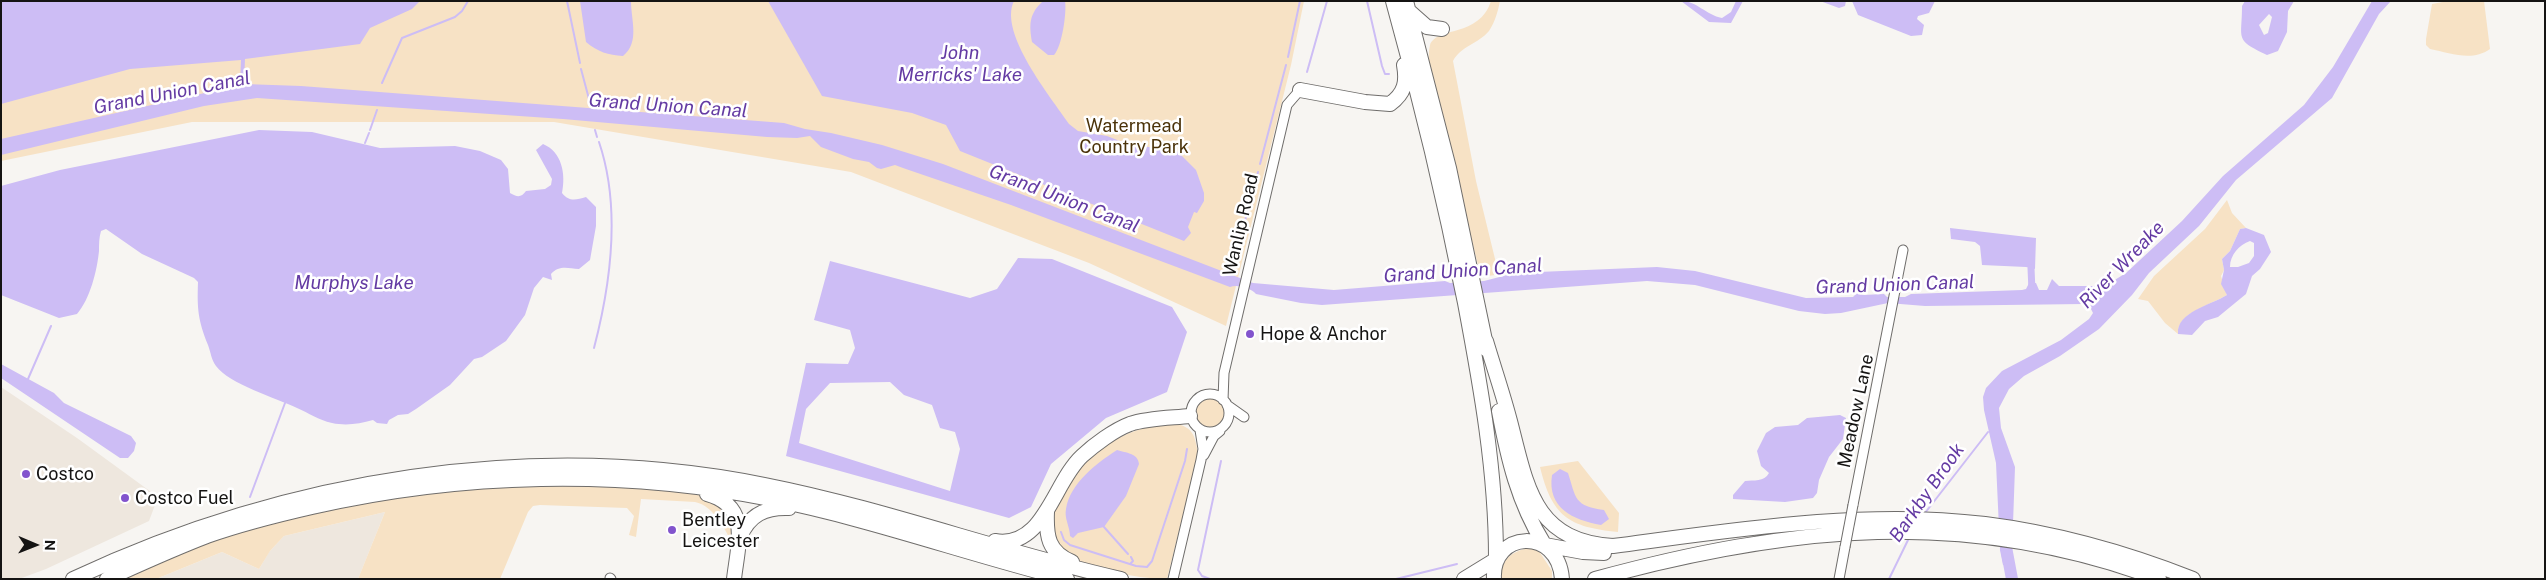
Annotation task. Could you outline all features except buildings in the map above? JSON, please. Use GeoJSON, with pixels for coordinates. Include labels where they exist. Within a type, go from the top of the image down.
{"type":"FeatureCollection","features":[{"type":"Feature","properties":{"kind":"highway"},"geometry":{"type":"LineString","coordinates":[[1300,90],[1381,104],[1390,104],[1398,98],[1404,89],[1406,79],[1393,1]]}},
{"type":"Feature","properties":{"kind":"highway"},"geometry":{"type":"LineString","coordinates":[[1393,1],[1417,85],[1464,268]]}},
{"type":"Feature","properties":{"kind":"highway"},"geometry":{"type":"LineString","coordinates":[[1407,6],[1427,27],[1442,28],[1427,42],[1422,60]]}},
{"type":"Feature","properties":{"kind":"highway"},"geometry":{"type":"LineString","coordinates":[[1407,6],[1422,60],[1471,303],[1489,441],[1495,506],[1496,559],[1494,579]]}},
{"type":"Feature","properties":{"kind":"highway"},"geometry":{"type":"LineString","coordinates":[[1471,303],[1486,341],[1505,400],[1529,490],[1538,508],[1551,524],[1567,536],[1592,544],[1613,546],[1817,522],[1932,525],[1985,530],[2034,538],[2193,579]]}},
{"type":"Feature","properties":{"kind":"highway"},"geometry":{"type":"LineString","coordinates":[[1486,341],[1515,486],[1523,507],[1544,544],[1560,567],[1562,579]]}},
{"type":"Feature","properties":{"kind":"highway"},"geometry":{"type":"LineString","coordinates":[[957,534],[1001,542],[1013,541],[1030,532],[1047,512],[1062,481],[1081,457],[1104,439],[1129,424],[1190,416]]}},
{"type":"Feature","properties":{"kind":"highway"},"geometry":{"type":"LineString","coordinates":[[73,579],[144,547],[205,524],[274,503],[339,488],[411,476],[543,466],[603,467],[763,484],[890,514],[1121,579]]}},
{"type":"Feature","properties":{"kind":"highway"},"geometry":{"type":"LineString","coordinates":[[107,579],[208,536],[260,520],[342,500],[413,488],[508,480],[625,480],[670,484],[769,498],[887,526],[1067,579]]}},
{"type":"Feature","properties":{"kind":"highway"},"geometry":{"type":"LineString","coordinates":[[670,484],[724,500],[736,513],[738,540],[734,579]]}},
{"type":"Feature","properties":{"kind":"highway"},"geometry":{"type":"LineString","coordinates":[[738,540],[745,525],[761,512],[773,508],[817,510]]}},
{"type":"Feature","properties":{"kind":"highway"},"geometry":{"type":"LineString","coordinates":[[1047,512],[1048,539],[1056,554],[1093,572]]}},
{"type":"Feature","properties":{"kind":"highway"},"geometry":{"type":"LineString","coordinates":[[1595,579],[1775,540],[1907,525]]}},
{"type":"Feature","properties":{"kind":"highway"},"geometry":{"type":"LineString","coordinates":[[1464,579],[1518,543],[1532,541],[1583,552],[1616,553],[1742,531]]}},
{"type":"Feature","properties":{"kind":"highway"},"geometry":{"type":"LineString","coordinates":[[2119,559],[2159,579]]}},
{"type":"Feature","properties":{"kind":"street","name":"Wanlip Road"},"geometry":{"type":"LineString","coordinates":[[1225,402],[1224,373],[1287,105],[1300,90]]}},
{"type":"Feature","properties":{"kind":"street","name":"Meadow Lane"},"geometry":{"type":"LineString","coordinates":[[1839,579],[1893,310],[1903,250]]}},
{"type":"Feature","properties":{"kind":"street","name":"Wanlip Road"},"geometry":{"type":"LineString","coordinates":[[1208,394],[1224,373]]}},
{"type":"Feature","properties":{"kind":"street"},"geometry":{"type":"LineString","coordinates":[[1208,394],[1217,396],[1244,417],[1213,432],[1200,430],[1192,423],[1190,416],[1193,403],[1198,398],[1208,394]]}},
{"type":"Feature","properties":{"kind":"street"},"geometry":{"type":"LineString","coordinates":[[1201,460],[1214,436],[1223,427],[1229,415],[1225,402]]}},
{"type":"Feature","properties":{"kind":"street"},"geometry":{"type":"LineString","coordinates":[[1174,577],[1203,449],[1200,430]]}},
{"type":"Feature","properties":{"kind":"shaded area"},"geometry":{"type":"Polygon","coordinates":[[[1,387],[77,438],[158,497],[149,521],[46,569],[19,579],[1,579],[1,387]]]}},
{"type":"Feature","properties":{"kind":"shaded area"},"geometry":{"type":"Polygon","coordinates":[[[385,512],[358,579],[156,579],[222,552],[259,569],[269,552],[284,536],[385,512]]]}},
{"type":"Feature","properties":{"kind":"green space","name":"Watermead Country Park"},"geometry":{"type":"Polygon","coordinates":[[[1,1],[1304,1],[1291,65],[1226,326],[1089,263],[851,172],[554,122],[192,122],[1,161],[1,1]]]}},
{"type":"Feature","properties":{"kind":"green space"},"geometry":{"type":"Polygon","coordinates":[[[1491,1],[1500,1],[1489,31],[1460,52],[1453,61],[1476,181],[1496,263],[1495,275],[1481,277],[1429,69],[1429,54],[1430,45],[1434,39],[1477,21],[1485,13],[1491,1]]]}},
{"type":"Feature","properties":{"kind":"green space"},"geometry":{"type":"Polygon","coordinates":[[[2448,1],[2484,1],[2490,49],[2483,53],[2468,56],[2430,49],[2426,45],[2432,4],[2448,1]]]}},
{"type":"Feature","properties":{"kind":"green space"},"geometry":{"type":"Polygon","coordinates":[[[2227,200],[2232,213],[2246,228],[2240,229],[2230,251],[2222,259],[2224,270],[2221,276],[2227,295],[2188,315],[2179,327],[2178,334],[2165,323],[2148,301],[2138,299],[2154,276],[2205,229],[2227,200]]]}},
{"type":"Feature","properties":{"kind":"green space"},"geometry":{"type":"Polygon","coordinates":[[[1209,394],[1223,399],[1228,413],[1223,427],[1209,432],[1195,427],[1190,413],[1195,399],[1209,394]]]}},
{"type":"Feature","properties":{"kind":"green space"},"geometry":{"type":"Polygon","coordinates":[[[1169,423],[1182,426],[1191,431],[1198,454],[1167,579],[1140,577],[1095,567],[1068,555],[1058,548],[1050,521],[1068,479],[1077,468],[1100,449],[1127,434],[1155,425],[1169,423]]]}},
{"type":"Feature","properties":{"kind":"green space"},"geometry":{"type":"Polygon","coordinates":[[[1578,461],[1619,513],[1618,532],[1586,527],[1575,522],[1557,508],[1550,497],[1540,467],[1578,461]]]}},
{"type":"Feature","properties":{"kind":"green space"},"geometry":{"type":"Polygon","coordinates":[[[625,480],[711,495],[730,506],[733,545],[713,513],[702,504],[695,502],[641,499],[636,537],[629,535],[634,516],[627,508],[540,505],[533,506],[528,512],[500,579],[358,579],[385,512],[284,536],[270,551],[259,569],[222,552],[156,579],[107,579],[208,536],[413,489],[625,480]]]}},
{"type":"Feature","properties":{"kind":"green space"},"geometry":{"type":"Polygon","coordinates":[[[1529,548],[1539,551],[1552,571],[1552,579],[1501,579],[1501,572],[1508,558],[1517,551],[1529,548]]]}},
{"type":"Feature","properties":{"kind":"water"},"geometry":{"type":"Polygon","coordinates":[[[1,1],[420,1],[412,9],[370,28],[360,44],[245,59],[244,84],[301,86],[784,123],[882,145],[943,164],[1253,283],[1334,290],[1445,281],[1450,283],[1484,281],[1515,273],[1657,267],[1695,271],[1806,298],[1853,297],[1858,292],[1863,295],[1884,294],[1887,297],[1905,297],[1911,294],[2022,290],[2026,289],[2029,283],[2036,283],[2039,290],[2047,290],[2052,279],[2059,286],[2105,286],[2126,273],[2182,221],[2223,176],[2304,105],[2333,67],[2372,1],[2391,1],[2379,14],[2332,98],[2236,180],[2199,226],[2149,273],[2132,295],[2099,329],[2060,356],[2024,376],[2009,389],[1999,408],[2001,428],[2015,467],[2012,553],[2014,563],[2003,565],[2000,550],[1996,463],[1984,410],[1983,397],[1986,388],[2002,371],[2061,340],[2089,319],[2093,313],[2091,309],[2083,304],[1925,306],[1888,303],[1841,313],[1825,314],[1799,311],[1695,285],[1647,281],[1322,305],[1301,303],[1256,294],[1244,287],[1230,287],[1011,205],[895,165],[881,169],[877,168],[869,162],[853,159],[821,147],[810,136],[797,138],[767,137],[563,119],[257,98],[204,106],[1,155],[1,139],[240,85],[241,60],[130,69],[1,104],[1,1]]]}},
{"type":"Feature","properties":{"kind":"water"},"geometry":{"type":"Polygon","coordinates":[[[580,1],[631,1],[633,38],[623,56],[603,52],[586,42],[580,1]]]}},
{"type":"Feature","properties":{"kind":"water","name":"John Merricks' Lake"},"geometry":{"type":"Polygon","coordinates":[[[768,1],[1014,1],[1011,14],[1013,30],[1020,47],[1039,82],[1069,124],[1078,131],[1107,136],[1130,145],[1176,150],[1196,170],[1204,193],[1204,201],[1197,213],[1194,212],[1188,227],[1191,233],[1184,241],[960,151],[946,125],[912,113],[822,96],[768,1]]]}},
{"type":"Feature","properties":{"kind":"water"},"geometry":{"type":"Polygon","coordinates":[[[1043,1],[1065,1],[1063,29],[1057,51],[1054,55],[1048,55],[1032,42],[1031,20],[1035,10],[1043,1]]]}},
{"type":"Feature","properties":{"kind":"water"},"geometry":{"type":"Polygon","coordinates":[[[1681,1],[1692,3],[1722,18],[1731,12],[1736,1],[1743,1],[1731,23],[1709,22],[1681,1]]]}},
{"type":"Feature","properties":{"kind":"water"},"geometry":{"type":"Polygon","coordinates":[[[1820,1],[1846,1],[1845,6],[1839,8],[1820,1]]]}},
{"type":"Feature","properties":{"kind":"water"},"geometry":{"type":"Polygon","coordinates":[[[1852,1],[1935,1],[1929,13],[1918,16],[1917,19],[1924,25],[1922,35],[1911,36],[1858,15],[1852,1]]]}},
{"type":"Feature","properties":{"kind":"water"},"geometry":{"type":"Polygon","coordinates":[[[2245,1],[2294,1],[2288,11],[2287,32],[2278,51],[2267,55],[2245,41],[2241,32],[2242,6],[2245,1]],[[2269,14],[2259,25],[2264,35],[2268,33],[2272,17],[2269,14]]]}},
{"type":"Feature","properties":{"kind":"water","name":"Murphys Lake"},"geometry":{"type":"Polygon","coordinates":[[[259,130],[312,132],[380,148],[455,146],[480,151],[501,160],[508,169],[510,193],[519,196],[526,191],[545,189],[551,185],[552,179],[536,150],[543,144],[555,152],[561,164],[563,171],[562,193],[567,198],[573,199],[586,197],[596,207],[596,226],[590,260],[579,269],[557,269],[551,274],[552,280],[543,277],[534,288],[525,315],[506,341],[482,357],[474,359],[450,385],[416,409],[408,414],[398,415],[389,420],[387,424],[377,423],[373,420],[347,424],[327,422],[242,385],[222,373],[212,358],[202,328],[199,314],[198,282],[194,278],[142,254],[106,229],[101,231],[100,234],[95,276],[86,301],[77,314],[59,318],[1,295],[1,186],[60,170],[259,130]]]}},
{"type":"Feature","properties":{"kind":"water"},"geometry":{"type":"Polygon","coordinates":[[[1950,228],[2036,238],[2035,269],[1982,265],[1980,246],[1975,242],[1951,239],[1950,228]]]}},
{"type":"Feature","properties":{"kind":"water"},"geometry":{"type":"Polygon","coordinates":[[[2246,228],[2264,235],[2271,252],[2260,269],[2252,276],[2246,294],[2218,317],[2205,321],[2192,335],[2178,334],[2179,326],[2188,315],[2227,295],[2221,284],[2224,270],[2222,259],[2230,251],[2240,229],[2246,228]],[[2250,241],[2239,248],[2233,255],[2230,267],[2238,267],[2249,263],[2254,256],[2254,243],[2250,241]]]}},
{"type":"Feature","properties":{"kind":"water"},"geometry":{"type":"Polygon","coordinates":[[[1018,258],[1052,259],[1172,307],[1187,332],[1167,392],[1106,418],[1051,464],[1031,507],[1009,518],[786,456],[806,363],[848,364],[855,348],[850,330],[814,320],[830,261],[970,298],[997,289],[1018,258]],[[890,382],[830,383],[806,409],[799,443],[950,491],[960,449],[955,432],[940,428],[932,405],[904,395],[890,382]]]}},
{"type":"Feature","properties":{"kind":"water"},"geometry":{"type":"Polygon","coordinates":[[[1,364],[54,393],[64,403],[131,436],[136,443],[134,451],[128,458],[120,458],[1,378],[1,364]]]}},
{"type":"Feature","properties":{"kind":"water"},"geometry":{"type":"Polygon","coordinates":[[[1840,415],[1846,418],[1843,439],[1829,457],[1819,480],[1817,493],[1813,498],[1785,502],[1733,499],[1733,495],[1745,481],[1762,479],[1769,473],[1761,466],[1757,451],[1766,433],[1775,427],[1798,425],[1807,418],[1840,415]]]}},
{"type":"Feature","properties":{"kind":"water"},"geometry":{"type":"Polygon","coordinates":[[[1117,450],[1134,456],[1139,464],[1126,496],[1104,527],[1078,533],[1073,538],[1070,536],[1066,512],[1073,491],[1093,468],[1117,450]]]}},
{"type":"Feature","properties":{"kind":"water"},"geometry":{"type":"Polygon","coordinates":[[[1560,469],[1568,473],[1578,499],[1587,506],[1604,510],[1609,519],[1601,525],[1591,523],[1572,516],[1558,504],[1554,496],[1552,475],[1560,469]]]}},
{"type":"Feature","properties":{"kind":"waterway"},"geometry":{"type":"LineString","coordinates":[[382,83],[402,38],[455,17],[462,11],[468,1]]}},
{"type":"Feature","properties":{"kind":"waterway"},"geometry":{"type":"LineString","coordinates":[[567,1],[580,63]]}},
{"type":"Feature","properties":{"kind":"waterway"},"geometry":{"type":"LineString","coordinates":[[1288,57],[1300,1]]}},
{"type":"Feature","properties":{"kind":"waterway"},"geometry":{"type":"LineString","coordinates":[[1307,72],[1327,1]]}},
{"type":"Feature","properties":{"kind":"waterway"},"geometry":{"type":"LineString","coordinates":[[1367,1],[1382,66],[1385,74],[1389,74]]}},
{"type":"Feature","properties":{"kind":"waterway"},"geometry":{"type":"LineString","coordinates":[[1260,164],[1286,65]]}},
{"type":"Feature","properties":{"kind":"waterway","name":"Grand Union Canal"},"geometry":{"type":"LineString","coordinates":[[581,69],[589,99]]}},
{"type":"Feature","properties":{"kind":"waterway"},"geometry":{"type":"LineString","coordinates":[[370,130],[377,110]]}},
{"type":"Feature","properties":{"kind":"waterway"},"geometry":{"type":"LineString","coordinates":[[595,130],[597,137]]}},
{"type":"Feature","properties":{"kind":"waterway"},"geometry":{"type":"LineString","coordinates":[[365,143],[369,133]]}},
{"type":"Feature","properties":{"kind":"waterway"},"geometry":{"type":"LineString","coordinates":[[594,348],[609,271],[612,219],[606,167],[599,142]]}},
{"type":"Feature","properties":{"kind":"waterway"},"geometry":{"type":"LineString","coordinates":[[1249,205],[1258,172]]}},
{"type":"Feature","properties":{"kind":"waterway"},"geometry":{"type":"LineString","coordinates":[[1235,260],[1247,213]]}},
{"type":"Feature","properties":{"kind":"waterway"},"geometry":{"type":"LineString","coordinates":[[2031,268],[2032,291]]}},
{"type":"Feature","properties":{"kind":"waterway"},"geometry":{"type":"LineString","coordinates":[[28,379],[51,326]]}},
{"type":"Feature","properties":{"kind":"waterway"},"geometry":{"type":"LineString","coordinates":[[250,497],[285,403]]}},
{"type":"Feature","properties":{"kind":"waterway","name":"Barkby Brook"},"geometry":{"type":"LineString","coordinates":[[1925,513],[1988,432]]}},
{"type":"Feature","properties":{"kind":"waterway"},"geometry":{"type":"LineString","coordinates":[[1061,532],[1064,540],[1070,545],[1136,566],[1147,567],[1152,561],[1185,461],[1187,449]]}},
{"type":"Feature","properties":{"kind":"waterway"},"geometry":{"type":"LineString","coordinates":[[1210,579],[1202,576],[1198,570],[1221,461]]}},
{"type":"Feature","properties":{"kind":"waterway"},"geometry":{"type":"LineString","coordinates":[[1104,527],[1128,554]]}},
{"type":"Feature","properties":{"kind":"waterway","name":"Barkby Brook"},"geometry":{"type":"LineString","coordinates":[[1889,579],[1909,538]]}},
{"type":"Feature","properties":{"kind":"waterway","name":"River Wreake"},"geometry":{"type":"LineString","coordinates":[[2006,547],[2012,579]]}},
{"type":"Feature","properties":{"kind":"waterway"},"geometry":{"type":"LineString","coordinates":[[1131,557],[1133,561],[1131,563]]}},
{"type":"Feature","properties":{"kind":"waterway"},"geometry":{"type":"LineString","coordinates":[[1396,579],[1457,564]]}},
{"type":"Feature","properties":{"kind":"place","name":"Hope & Anchor"},"geometry":{"type":"Point","coordinates":[1250,334]}},
{"type":"Feature","properties":{"kind":"place","name":"Costco"},"geometry":{"type":"Point","coordinates":[26,474]}},
{"type":"Feature","properties":{"kind":"place","name":"Costco Fuel"},"geometry":{"type":"Point","coordinates":[125,498]}},
{"type":"Feature","properties":{"kind":"place","name":"Bentley Leicester"},"geometry":{"type":"Point","coordinates":[672,530]}}]}
